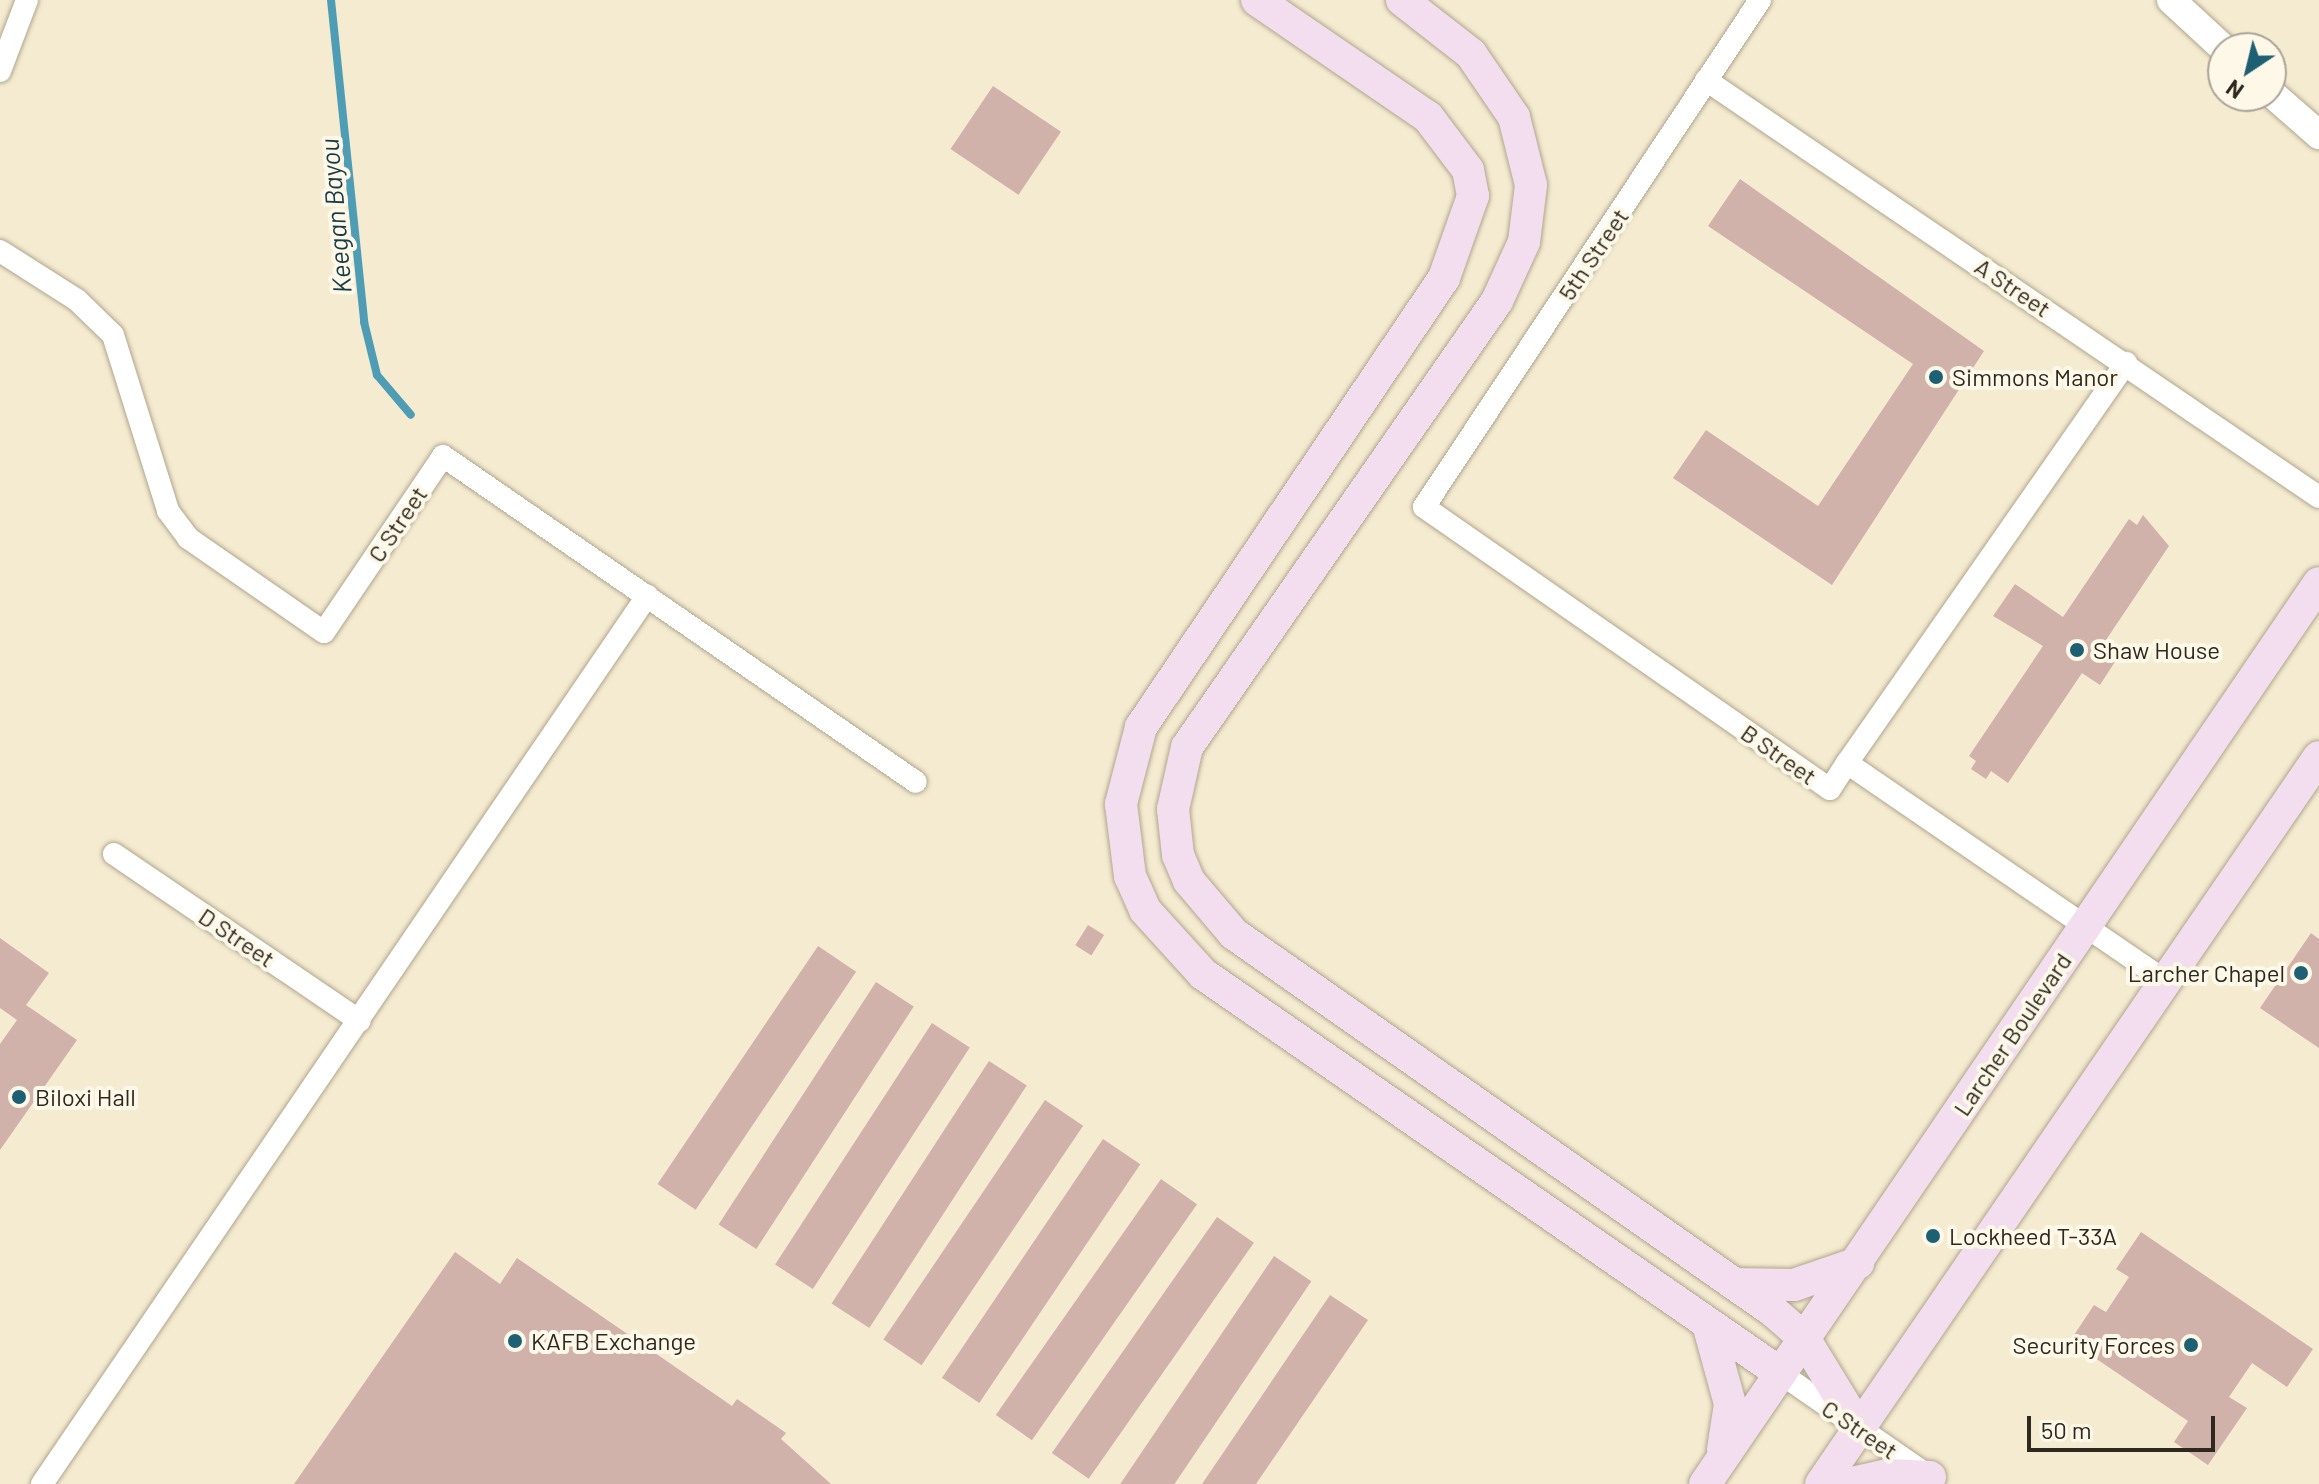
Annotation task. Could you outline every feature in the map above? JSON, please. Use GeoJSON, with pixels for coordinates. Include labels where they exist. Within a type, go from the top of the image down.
{"type":"FeatureCollection","features":[{"type":"Feature","properties":{"kind":"main road"},"geometry":{"type":"LineString","coordinates":[[1257,0],[1428,117],[1468,170],[1473,196],[1444,278],[1141,727],[1121,804],[1130,876],[1145,910],[1203,974],[1780,1373]]}},
{"type":"Feature","properties":{"kind":"main road"},"geometry":{"type":"LineString","coordinates":[[1402,0],[1471,54],[1514,117],[1531,185],[1524,242],[1497,301],[1187,747],[1174,794],[1178,855],[1189,881],[1234,934],[1734,1284],[1804,1338],[1859,1428]]}},
{"type":"Feature","properties":{"kind":"main road","name":"Larcher Boulevard"},"geometry":{"type":"LineString","coordinates":[[1712,1473],[2319,583]]}},
{"type":"Feature","properties":{"kind":"main road"},"geometry":{"type":"LineString","coordinates":[[1821,1484],[2319,757]]}},
{"type":"Feature","properties":{"kind":"main road"},"geometry":{"type":"LineString","coordinates":[[1734,1284],[1794,1285],[1858,1263]]}},
{"type":"Feature","properties":{"kind":"main road"},"geometry":{"type":"LineString","coordinates":[[1708,1324],[1730,1404],[1712,1473]]}},
{"type":"Feature","properties":{"kind":"main road"},"geometry":{"type":"LineString","coordinates":[[1847,1484],[1887,1475],[1935,1480]]}},
{"type":"Feature","properties":{"kind":"street"},"geometry":{"type":"LineString","coordinates":[[0,71],[27,0]]}},
{"type":"Feature","properties":{"kind":"street","name":"5th Street"},"geometry":{"type":"LineString","coordinates":[[1424,507],[1760,0]]}},
{"type":"Feature","properties":{"kind":"street"},"geometry":{"type":"LineString","coordinates":[[2171,0],[2207,33]]}},
{"type":"Feature","properties":{"kind":"street","name":"A Street"},"geometry":{"type":"LineString","coordinates":[[1706,80],[2319,497]]}},
{"type":"Feature","properties":{"kind":"street"},"geometry":{"type":"LineString","coordinates":[[2287,107],[2319,135]]}},
{"type":"Feature","properties":{"kind":"street","name":"C Street"},"geometry":{"type":"LineString","coordinates":[[0,251],[77,300],[113,335],[135,385],[168,511],[188,538],[324,632],[443,456],[916,782]]}},
{"type":"Feature","properties":{"kind":"street"},"geometry":{"type":"LineString","coordinates":[[1847,763],[2126,363]]}},
{"type":"Feature","properties":{"kind":"street","name":"B Street"},"geometry":{"type":"LineString","coordinates":[[1424,507],[1830,789],[1847,763],[2165,981]]}},
{"type":"Feature","properties":{"kind":"street"},"geometry":{"type":"LineString","coordinates":[[42,1484],[647,596]]}},
{"type":"Feature","properties":{"kind":"street","name":"D Street"},"geometry":{"type":"LineString","coordinates":[[114,854],[360,1021]]}},
{"type":"Feature","properties":{"kind":"street","name":"C Street"},"geometry":{"type":"LineString","coordinates":[[1780,1373],[1935,1480]]}},
{"type":"Feature","properties":{"kind":"building"},"geometry":{"type":"Polygon","coordinates":[[[993,86],[1061,132],[1018,195],[951,149],[993,86]]]}},
{"type":"Feature","properties":{"kind":"building","name":"Simmons Manor"},"geometry":{"type":"Polygon","coordinates":[[[1740,179],[1984,351],[1832,585],[1673,478],[1706,430],[1818,506],[1913,364],[1708,226],[1740,179]]]}},
{"type":"Feature","properties":{"kind":"building","name":"Shaw House"},"geometry":{"type":"Polygon","coordinates":[[[2143,515],[2169,546],[2104,643],[2120,654],[2100,685],[2082,673],[2008,783],[1991,771],[1986,779],[1971,769],[1976,761],[1969,756],[2043,646],[1993,616],[2015,584],[2063,617],[2129,519],[2137,525],[2143,515]]]}},
{"type":"Feature","properties":{"kind":"building"},"geometry":{"type":"Polygon","coordinates":[[[1088,925],[1104,935],[1091,955],[1075,945],[1088,925]]]}},
{"type":"Feature","properties":{"kind":"building","name":"Larcher Chapel"},"geometry":{"type":"Polygon","coordinates":[[[2311,933],[2319,939],[2319,1048],[2260,1008],[2311,933]]]}},
{"type":"Feature","properties":{"kind":"building","name":"Biloxi Hall"},"geometry":{"type":"Polygon","coordinates":[[[0,938],[49,973],[26,1005],[77,1040],[0,1150],[0,1044],[17,1020],[0,1008],[0,938]]]}},
{"type":"Feature","properties":{"kind":"building"},"geometry":{"type":"Polygon","coordinates":[[[818,946],[856,972],[696,1210],[658,1184],[818,946]]]}},
{"type":"Feature","properties":{"kind":"building"},"geometry":{"type":"Polygon","coordinates":[[[876,982],[914,1007],[756,1249],[719,1224],[876,982]]]}},
{"type":"Feature","properties":{"kind":"building"},"geometry":{"type":"Polygon","coordinates":[[[932,1023],[970,1048],[813,1289],[775,1265],[932,1023]]]}},
{"type":"Feature","properties":{"kind":"building"},"geometry":{"type":"Polygon","coordinates":[[[989,1061],[1027,1086],[869,1328],[832,1303],[989,1061]]]}},
{"type":"Feature","properties":{"kind":"building"},"geometry":{"type":"Polygon","coordinates":[[[1045,1100],[1083,1126],[922,1365],[883,1340],[1045,1100]]]}},
{"type":"Feature","properties":{"kind":"building"},"geometry":{"type":"Polygon","coordinates":[[[1103,1139],[1140,1164],[979,1403],[942,1378],[1103,1139]]]}},
{"type":"Feature","properties":{"kind":"building"},"geometry":{"type":"Polygon","coordinates":[[[1161,1179],[1197,1204],[1032,1440],[996,1415],[1161,1179]]]}},
{"type":"Feature","properties":{"kind":"building"},"geometry":{"type":"Polygon","coordinates":[[[1217,1217],[1254,1243],[1089,1479],[1052,1453],[1217,1217]]]}},
{"type":"Feature","properties":{"kind":"building","name":"Security Forces"},"geometry":{"type":"Polygon","coordinates":[[[2141,1232],[2313,1349],[2287,1387],[2252,1363],[2229,1397],[2247,1408],[2208,1465],[2174,1442],[2188,1421],[2070,1341],[2094,1305],[2106,1312],[2129,1277],[2116,1269],[2141,1232]]]}},
{"type":"Feature","properties":{"kind":"building","name":"KAFB Exchange"},"geometry":{"type":"Polygon","coordinates":[[[455,1252],[500,1284],[517,1258],[732,1406],[737,1399],[786,1433],[781,1439],[831,1484],[294,1484],[455,1252]]]}},
{"type":"Feature","properties":{"kind":"building"},"geometry":{"type":"Polygon","coordinates":[[[1274,1256],[1311,1281],[1174,1484],[1120,1484],[1274,1256]]]}},
{"type":"Feature","properties":{"kind":"building"},"geometry":{"type":"Polygon","coordinates":[[[1330,1295],[1368,1320],[1256,1484],[1202,1484],[1330,1295]]]}},
{"type":"Feature","properties":{"kind":"waterway","name":"Keegan Bayou"},"geometry":{"type":"LineString","coordinates":[[331,0],[364,322],[377,375],[411,415]]}},
{"type":"Feature","properties":{"kind":"place","name":"Simmons Manor"},"geometry":{"type":"Point","coordinates":[1936,377]}},
{"type":"Feature","properties":{"kind":"place","name":"Shaw House"},"geometry":{"type":"Point","coordinates":[2077,650]}},
{"type":"Feature","properties":{"kind":"place","name":"Larcher Chapel"},"geometry":{"type":"Point","coordinates":[2301,973]}},
{"type":"Feature","properties":{"kind":"place","name":"Biloxi Hall"},"geometry":{"type":"Point","coordinates":[19,1097]}},
{"type":"Feature","properties":{"kind":"place","name":"Lockheed T-33A"},"geometry":{"type":"Point","coordinates":[1933,1236]}},
{"type":"Feature","properties":{"kind":"place","name":"KAFB Exchange"},"geometry":{"type":"Point","coordinates":[515,1341]}},
{"type":"Feature","properties":{"kind":"place","name":"Security Forces"},"geometry":{"type":"Point","coordinates":[2191,1345]}}]}
